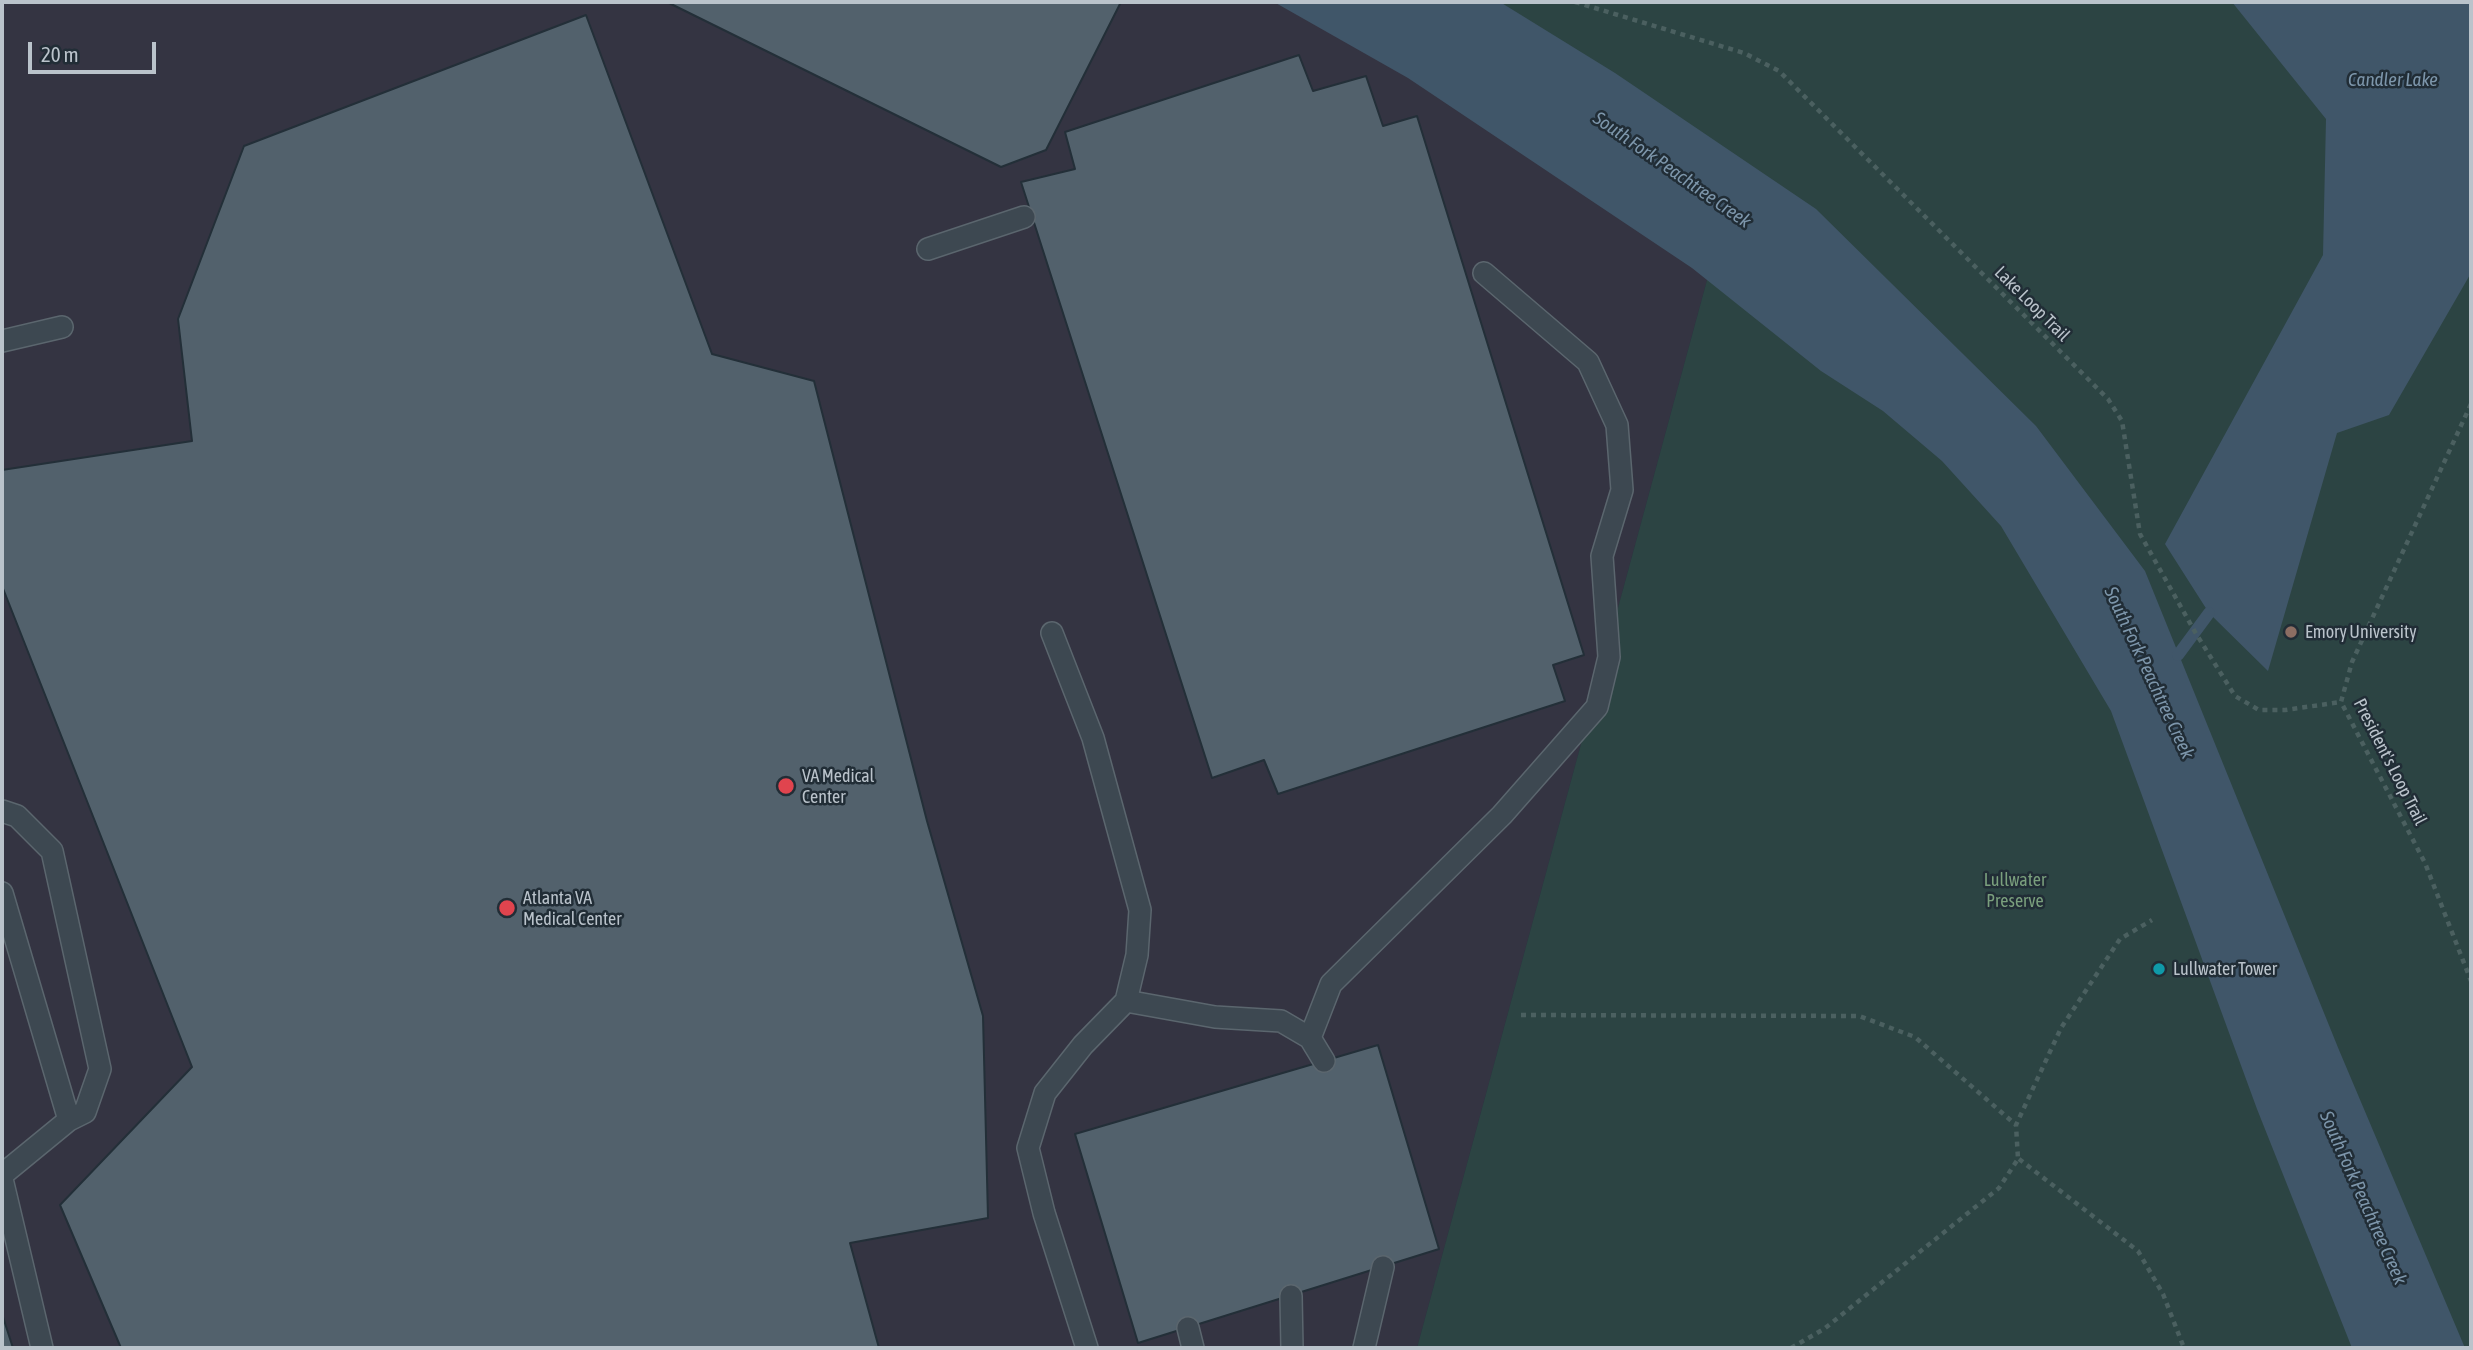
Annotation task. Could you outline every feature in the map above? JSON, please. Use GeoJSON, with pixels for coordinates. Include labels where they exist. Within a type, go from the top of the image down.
{"type":"FeatureCollection","features":[{"type":"Feature","properties":{"kind":"lane"},"geometry":{"type":"LineString","coordinates":[[928,249],[1024,217]]}},
{"type":"Feature","properties":{"kind":"lane"},"geometry":{"type":"LineString","coordinates":[[1310,1038],[1331,984],[1502,815],[1597,707],[1609,657],[1602,556],[1622,490],[1617,425],[1588,362],[1484,273]]}},
{"type":"Feature","properties":{"kind":"lane"},"geometry":{"type":"LineString","coordinates":[[2,341],[62,327]]}},
{"type":"Feature","properties":{"kind":"lane"},"geometry":{"type":"LineString","coordinates":[[1052,633],[1093,738],[1140,911],[1138,956],[1126,1001],[1083,1045],[1045,1093],[1028,1148],[1044,1213],[1087,1348]]}},
{"type":"Feature","properties":{"kind":"lane"},"geometry":{"type":"LineString","coordinates":[[2,811],[17,816],[52,852],[100,1069],[85,1112],[69,1120],[2,1177],[42,1348]]}},
{"type":"Feature","properties":{"kind":"lane"},"geometry":{"type":"LineString","coordinates":[[2,893],[69,1120]]}},
{"type":"Feature","properties":{"kind":"lane"},"geometry":{"type":"LineString","coordinates":[[1126,1001],[1215,1017],[1281,1021],[1310,1038],[1324,1061]]}},
{"type":"Feature","properties":{"kind":"lane"},"geometry":{"type":"LineString","coordinates":[[1364,1348],[1383,1267]]}},
{"type":"Feature","properties":{"kind":"lane"},"geometry":{"type":"LineString","coordinates":[[1291,1296],[1292,1348]]}},
{"type":"Feature","properties":{"kind":"path","name":"Lake Loop Trail"},"geometry":{"type":"LineString","coordinates":[[1575,2],[1744,53],[1779,71],[2108,399],[2122,421],[2140,534],[2195,632],[2235,696],[2259,710],[2285,710],[2341,702]]}},
{"type":"Feature","properties":{"kind":"path","name":"President's Loop Trail"},"geometry":{"type":"LineString","coordinates":[[2471,404],[2352,662],[2341,702],[2425,863],[2471,981]]}},
{"type":"Feature","properties":{"kind":"path"},"geometry":{"type":"LineString","coordinates":[[1791,1348],[1824,1329],[1999,1188],[2018,1159],[2016,1125],[2061,1028],[2120,939],[2152,920]]}},
{"type":"Feature","properties":{"kind":"path"},"geometry":{"type":"LineString","coordinates":[[1521,1015],[1858,1016],[1915,1037],[2016,1125]]}},
{"type":"Feature","properties":{"kind":"path"},"geometry":{"type":"LineString","coordinates":[[2018,1159],[2138,1251],[2163,1294],[2184,1348]]}},
{"type":"Feature","properties":{"kind":"shaded area","name":"VA Medical Center"},"geometry":{"type":"Polygon","coordinates":[[[2,2],[1374,2],[1722,225],[1417,1348],[2,1348],[2,2]]]}},
{"type":"Feature","properties":{"kind":"green space","name":"Lullwater Preserve"},"geometry":{"type":"Polygon","coordinates":[[[1394,2],[2471,2],[2471,1348],[1417,1348],[1722,225],[1394,2]]]}},
{"type":"Feature","properties":{"kind":"water","name":"South Fork Peachtree Creek"},"geometry":{"type":"Polygon","coordinates":[[[1274,2],[1500,2],[1615,73],[1816,209],[2036,426],[2145,571],[2339,1050],[2465,1348],[2352,1348],[2257,1109],[2111,711],[2001,526],[1942,461],[1883,411],[1821,371],[1692,268],[1408,78],[1274,2]]]}},
{"type":"Feature","properties":{"kind":"water","name":"Candler Lake"},"geometry":{"type":"Polygon","coordinates":[[[2232,2],[2471,2],[2471,273],[2389,415],[2337,433],[2268,671],[2209,613],[2165,544],[2323,255],[2326,119],[2232,2]]]}},
{"type":"Feature","properties":{"kind":"building"},"geometry":{"type":"Polygon","coordinates":[[[667,2],[1121,2],[1046,150],[1001,167],[667,2]]]}},
{"type":"Feature","properties":{"kind":"building","name":"VA Medical Center"},"geometry":{"type":"Polygon","coordinates":[[[586,15],[712,354],[814,381],[927,821],[983,1016],[988,1218],[850,1243],[879,1348],[121,1348],[60,1205],[192,1067],[2,586],[2,470],[192,441],[178,319],[244,146],[586,15]]]}},
{"type":"Feature","properties":{"kind":"building"},"geometry":{"type":"Polygon","coordinates":[[[1299,55],[1313,91],[1366,76],[1383,126],[1417,116],[1584,655],[1553,665],[1565,701],[1278,794],[1264,760],[1212,778],[1021,182],[1075,169],[1065,132],[1299,55]]]}},
{"type":"Feature","properties":{"kind":"building"},"geometry":{"type":"Polygon","coordinates":[[[1378,1045],[1439,1249],[1138,1343],[1075,1134],[1378,1045]]]}},
{"type":"Feature","properties":{"kind":"building"},"geometry":{"type":"Polygon","coordinates":[[[2,1314],[13,1348],[2,1348],[2,1314]]]}},
{"type":"Feature","properties":{"kind":"waterway"},"geometry":{"type":"LineString","coordinates":[[2178,655],[2209,613]]}},
{"type":"Feature","properties":{"kind":"place","name":"Emory University"},"geometry":{"type":"Point","coordinates":[2291,632]}},
{"type":"Feature","properties":{"kind":"place","name":"VA Medical Center"},"geometry":{"type":"Point","coordinates":[786,786]}},
{"type":"Feature","properties":{"kind":"place","name":"Atlanta VA Medical Center"},"geometry":{"type":"Point","coordinates":[507,908]}},
{"type":"Feature","properties":{"kind":"place","name":"Lullwater Tower"},"geometry":{"type":"Point","coordinates":[2159,969]}}]}
